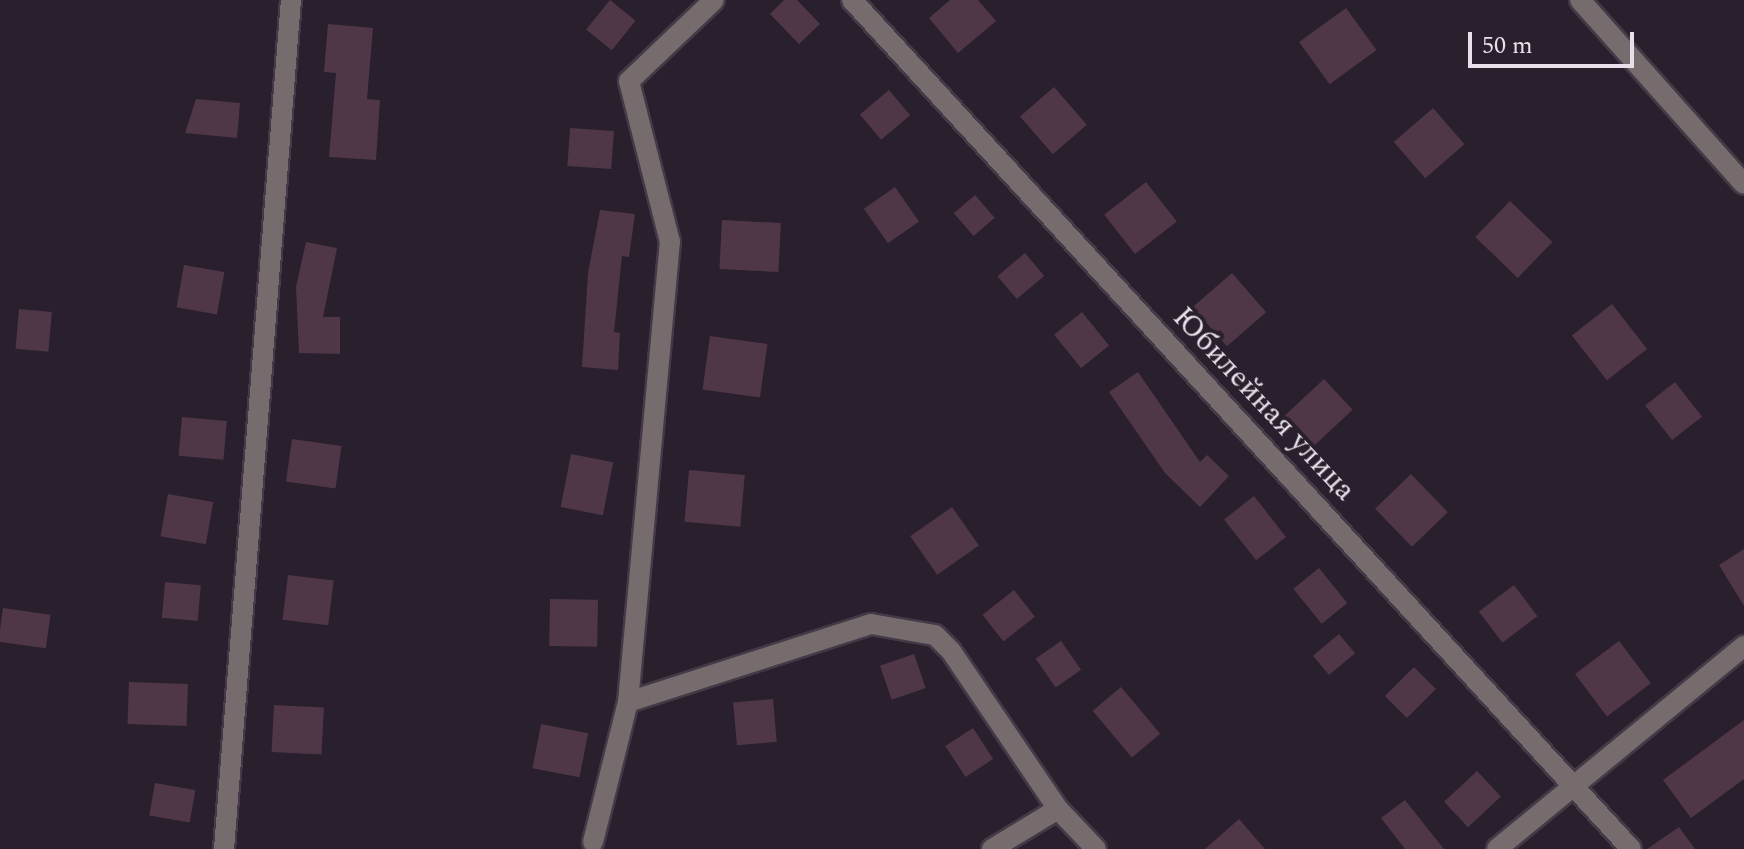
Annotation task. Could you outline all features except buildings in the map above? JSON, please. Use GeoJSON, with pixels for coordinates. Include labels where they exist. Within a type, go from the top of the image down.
{"type":"FeatureCollection","features":[{"type":"Feature","properties":{"kind":"street"},"geometry":{"type":"LineString","coordinates":[[224,849],[291,0]]}},
{"type":"Feature","properties":{"kind":"street"},"geometry":{"type":"LineString","coordinates":[[593,842],[628,702],[670,242],[629,81],[714,0]]}},
{"type":"Feature","properties":{"kind":"street","name":"Юбилейная улица"},"geometry":{"type":"LineString","coordinates":[[852,0],[1631,849]]}},
{"type":"Feature","properties":{"kind":"street"},"geometry":{"type":"LineString","coordinates":[[1580,0],[1744,184]]}},
{"type":"Feature","properties":{"kind":"street"},"geometry":{"type":"LineString","coordinates":[[628,702],[871,624],[913,628],[935,635],[951,651],[1058,809],[1096,849]]}},
{"type":"Feature","properties":{"kind":"street"},"geometry":{"type":"LineString","coordinates":[[1497,849],[1573,783],[1744,646]]}},
{"type":"Feature","properties":{"kind":"street"},"geometry":{"type":"LineString","coordinates":[[992,849],[1058,809]]}}]}
